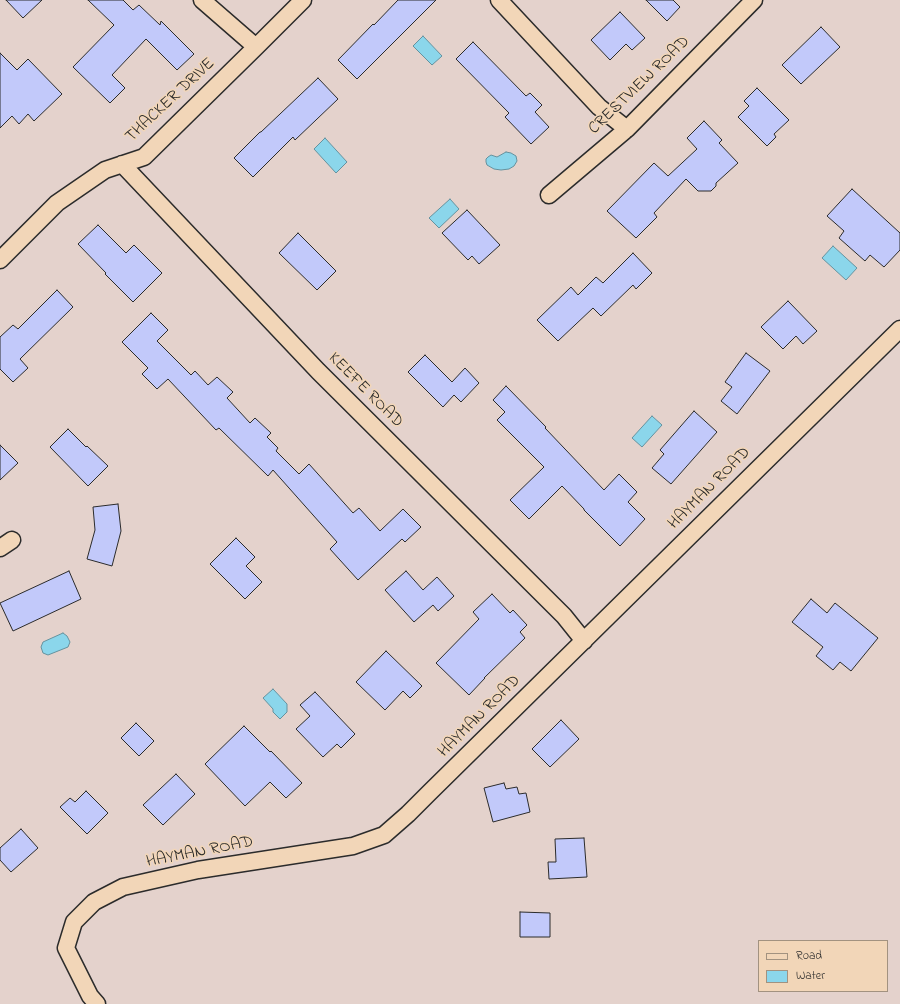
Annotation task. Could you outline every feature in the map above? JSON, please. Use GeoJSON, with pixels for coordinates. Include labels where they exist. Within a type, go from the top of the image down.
{"type":"FeatureCollection","features":[{"type":"Feature","properties":{"kind":"street"},"geometry":{"type":"LineString","coordinates":[[202,0],[256,47]]}},
{"type":"Feature","properties":{"kind":"street","name":"THACKER DRIVE"},"geometry":{"type":"LineString","coordinates":[[0,260],[57,203],[105,170],[144,157],[303,0]]}},
{"type":"Feature","properties":{"kind":"street"},"geometry":{"type":"LineString","coordinates":[[499,0],[599,107],[627,129]]}},
{"type":"Feature","properties":{"kind":"street","name":"CRESTVIEW ROAD"},"geometry":{"type":"LineString","coordinates":[[549,195],[627,129],[754,0]]}},
{"type":"Feature","properties":{"kind":"street","name":"KEEFE ROAD"},"geometry":{"type":"LineString","coordinates":[[122,164],[318,371],[564,616],[584,641]]}},
{"type":"Feature","properties":{"kind":"street","name":"HAYMAN ROAD"},"geometry":{"type":"LineString","coordinates":[[98,1004],[90,996],[66,948],[74,922],[94,902],[123,887],[198,870],[353,846],[384,836],[900,329]]}},
{"type":"Feature","properties":{"kind":"water"},"geometry":{"type":"Polygon","coordinates":[[[423,36],[442,56],[432,65],[413,46],[423,36]]]}},
{"type":"Feature","properties":{"kind":"water"},"geometry":{"type":"Polygon","coordinates":[[[325,138],[347,162],[336,173],[314,149],[325,138]]]}},
{"type":"Feature","properties":{"kind":"water"},"geometry":{"type":"Polygon","coordinates":[[[506,152],[516,156],[517,161],[514,166],[509,169],[501,170],[494,169],[487,165],[486,159],[488,157],[491,155],[497,157],[506,152]]]}},
{"type":"Feature","properties":{"kind":"water"},"geometry":{"type":"Polygon","coordinates":[[[450,199],[459,209],[439,228],[429,218],[450,199]]]}},
{"type":"Feature","properties":{"kind":"water"},"geometry":{"type":"Polygon","coordinates":[[[833,246],[857,268],[846,280],[822,258],[833,246]]]}},
{"type":"Feature","properties":{"kind":"water"},"geometry":{"type":"Polygon","coordinates":[[[652,416],[662,425],[642,447],[632,438],[652,416]]]}},
{"type":"Feature","properties":{"kind":"water"},"geometry":{"type":"Polygon","coordinates":[[[63,633],[67,636],[70,642],[68,647],[48,655],[43,653],[41,647],[43,642],[63,633]]]}},
{"type":"Feature","properties":{"kind":"water"},"geometry":{"type":"Polygon","coordinates":[[[273,689],[287,704],[287,712],[280,719],[263,698],[273,689]]]}},
{"type":"Feature","properties":{"kind":"building"},"geometry":{"type":"Polygon","coordinates":[[[6,0],[42,0],[23,18],[6,0]]]}},
{"type":"Feature","properties":{"kind":"building"},"geometry":{"type":"Polygon","coordinates":[[[88,0],[123,0],[133,10],[139,5],[160,25],[161,21],[194,54],[177,70],[146,39],[112,75],[125,88],[110,103],[73,67],[114,25],[88,0]]]}},
{"type":"Feature","properties":{"kind":"building"},"geometry":{"type":"Polygon","coordinates":[[[398,0],[436,0],[357,79],[338,60],[398,0]]]}},
{"type":"Feature","properties":{"kind":"building"},"geometry":{"type":"Polygon","coordinates":[[[646,0],[673,0],[680,7],[667,21],[646,0]]]}},
{"type":"Feature","properties":{"kind":"building"},"geometry":{"type":"Polygon","coordinates":[[[620,12],[645,38],[632,50],[626,44],[610,60],[591,40],[620,12]]]}},
{"type":"Feature","properties":{"kind":"building"},"geometry":{"type":"Polygon","coordinates":[[[821,27],[840,47],[801,84],[782,65],[821,27]]]}},
{"type":"Feature","properties":{"kind":"building"},"geometry":{"type":"Polygon","coordinates":[[[473,42],[526,96],[530,93],[542,105],[535,112],[549,127],[531,144],[505,117],[509,113],[456,59],[473,42]]]}},
{"type":"Feature","properties":{"kind":"building"},"geometry":{"type":"Polygon","coordinates":[[[0,53],[17,70],[28,59],[62,94],[34,121],[28,114],[19,124],[12,116],[0,128],[0,53]]]}},
{"type":"Feature","properties":{"kind":"building"},"geometry":{"type":"Polygon","coordinates":[[[318,78],[338,99],[295,140],[293,137],[253,177],[234,158],[318,78]]]}},
{"type":"Feature","properties":{"kind":"building"},"geometry":{"type":"Polygon","coordinates":[[[757,88],[789,120],[774,134],[776,137],[767,146],[738,117],[749,106],[744,101],[757,88]]]}},
{"type":"Feature","properties":{"kind":"building"},"geometry":{"type":"Polygon","coordinates":[[[704,121],[722,140],[719,143],[738,163],[716,183],[716,186],[711,191],[698,191],[686,179],[654,213],[657,217],[636,238],[607,211],[654,163],[668,176],[697,149],[687,138],[704,121]]]}},
{"type":"Feature","properties":{"kind":"building"},"geometry":{"type":"Polygon","coordinates":[[[852,189],[900,233],[900,250],[884,267],[870,255],[865,261],[839,238],[844,231],[827,216],[852,189]]]}},
{"type":"Feature","properties":{"kind":"building"},"geometry":{"type":"Polygon","coordinates":[[[467,210],[500,245],[479,264],[472,256],[468,260],[442,233],[467,210]]]}},
{"type":"Feature","properties":{"kind":"building"},"geometry":{"type":"Polygon","coordinates":[[[98,225],[126,253],[134,245],[162,273],[133,302],[78,244],[98,225]]]}},
{"type":"Feature","properties":{"kind":"building"},"geometry":{"type":"Polygon","coordinates":[[[298,233],[336,271],[317,290],[279,253],[298,233]]]}},
{"type":"Feature","properties":{"kind":"building"},"geometry":{"type":"Polygon","coordinates":[[[633,253],[652,273],[636,289],[633,285],[601,316],[593,308],[558,341],[537,320],[571,287],[578,295],[596,277],[603,283],[633,253]]]}},
{"type":"Feature","properties":{"kind":"building"},"geometry":{"type":"Polygon","coordinates":[[[57,290],[73,307],[20,359],[28,368],[13,382],[0,369],[0,337],[13,325],[18,329],[57,290]]]}},
{"type":"Feature","properties":{"kind":"building"},"geometry":{"type":"Polygon","coordinates":[[[788,301],[817,331],[803,344],[796,336],[783,349],[761,327],[788,301]]]}},
{"type":"Feature","properties":{"kind":"building"},"geometry":{"type":"Polygon","coordinates":[[[151,313],[168,330],[157,341],[191,375],[195,371],[208,385],[217,377],[233,392],[227,398],[250,423],[255,418],[271,433],[267,437],[278,448],[276,451],[299,474],[309,464],[353,513],[359,508],[380,531],[403,509],[421,527],[405,542],[402,539],[358,580],[330,549],[337,542],[273,470],[268,476],[219,428],[216,430],[168,379],[157,389],[142,374],[148,368],[122,342],[151,313]]]}},
{"type":"Feature","properties":{"kind":"building"},"geometry":{"type":"Polygon","coordinates":[[[746,353],[770,371],[737,414],[721,401],[732,387],[725,382],[746,353]]]}},
{"type":"Feature","properties":{"kind":"building"},"geometry":{"type":"Polygon","coordinates":[[[425,355],[452,382],[465,368],[479,383],[461,402],[454,395],[443,407],[408,372],[425,355]]]}},
{"type":"Feature","properties":{"kind":"building"},"geometry":{"type":"Polygon","coordinates":[[[506,386],[604,490],[619,474],[637,492],[628,502],[645,519],[620,546],[562,486],[529,519],[510,500],[544,467],[497,420],[505,412],[493,400],[506,386]]]}},
{"type":"Feature","properties":{"kind":"building"},"geometry":{"type":"Polygon","coordinates":[[[694,411],[717,432],[671,484],[652,468],[664,454],[660,450],[694,411]]]}},
{"type":"Feature","properties":{"kind":"building"},"geometry":{"type":"Polygon","coordinates":[[[68,429],[108,466],[88,486],[50,447],[68,429]]]}},
{"type":"Feature","properties":{"kind":"building"},"geometry":{"type":"Polygon","coordinates":[[[0,445],[18,463],[0,480],[0,445]]]}},
{"type":"Feature","properties":{"kind":"building"},"geometry":{"type":"Polygon","coordinates":[[[118,504],[121,531],[112,566],[87,559],[95,530],[93,507],[118,504]]]}},
{"type":"Feature","properties":{"kind":"building"},"geometry":{"type":"Polygon","coordinates":[[[236,538],[255,557],[246,566],[262,582],[245,599],[210,564],[236,538]]]}},
{"type":"Feature","properties":{"kind":"building"},"geometry":{"type":"Polygon","coordinates":[[[69,571],[81,599],[13,631],[0,603],[69,571]]]}},
{"type":"Feature","properties":{"kind":"building"},"geometry":{"type":"Polygon","coordinates":[[[406,571],[423,590],[437,577],[454,596],[438,611],[433,605],[414,622],[385,590],[406,571]]]}},
{"type":"Feature","properties":{"kind":"building"},"geometry":{"type":"Polygon","coordinates":[[[492,594],[510,613],[513,610],[527,625],[520,632],[525,638],[484,678],[469,695],[436,663],[479,619],[473,612],[492,594]]]}},
{"type":"Feature","properties":{"kind":"building"},"geometry":{"type":"Polygon","coordinates":[[[811,599],[827,613],[835,603],[878,638],[851,671],[840,662],[833,670],[816,656],[823,647],[792,622],[811,599]]]}},
{"type":"Feature","properties":{"kind":"building"},"geometry":{"type":"Polygon","coordinates":[[[386,651],[422,686],[410,698],[403,691],[385,710],[356,682],[386,651]]]}},
{"type":"Feature","properties":{"kind":"building"},"geometry":{"type":"Polygon","coordinates":[[[315,692],[355,734],[341,748],[337,744],[323,757],[296,729],[310,716],[300,705],[315,692]]]}},
{"type":"Feature","properties":{"kind":"building"},"geometry":{"type":"Polygon","coordinates":[[[561,720],[579,739],[550,767],[532,749],[561,720]]]}},
{"type":"Feature","properties":{"kind":"building"},"geometry":{"type":"Polygon","coordinates":[[[136,723],[154,741],[139,756],[121,738],[136,723]]]}},
{"type":"Feature","properties":{"kind":"building"},"geometry":{"type":"Polygon","coordinates":[[[244,726],[302,783],[286,798],[270,782],[245,806],[205,764],[244,726]]]}},
{"type":"Feature","properties":{"kind":"building"},"geometry":{"type":"Polygon","coordinates":[[[176,774],[195,794],[163,825],[143,805],[176,774]]]}},
{"type":"Feature","properties":{"kind":"building"},"geometry":{"type":"Polygon","coordinates":[[[504,783],[506,789],[517,787],[519,794],[526,793],[530,812],[493,822],[484,788],[504,783]]]}},
{"type":"Feature","properties":{"kind":"building"},"geometry":{"type":"Polygon","coordinates":[[[86,791],[108,813],[87,834],[60,807],[70,798],[75,802],[86,791]]]}},
{"type":"Feature","properties":{"kind":"building"},"geometry":{"type":"Polygon","coordinates":[[[21,829],[38,848],[11,872],[0,860],[0,848],[21,829]]]}},
{"type":"Feature","properties":{"kind":"building"},"geometry":{"type":"Polygon","coordinates":[[[584,838],[587,877],[549,879],[548,862],[556,862],[555,839],[584,838]]]}},
{"type":"Feature","properties":{"kind":"building"},"geometry":{"type":"Polygon","coordinates":[[[520,912],[550,913],[550,937],[520,937],[520,912]]]}}]}
